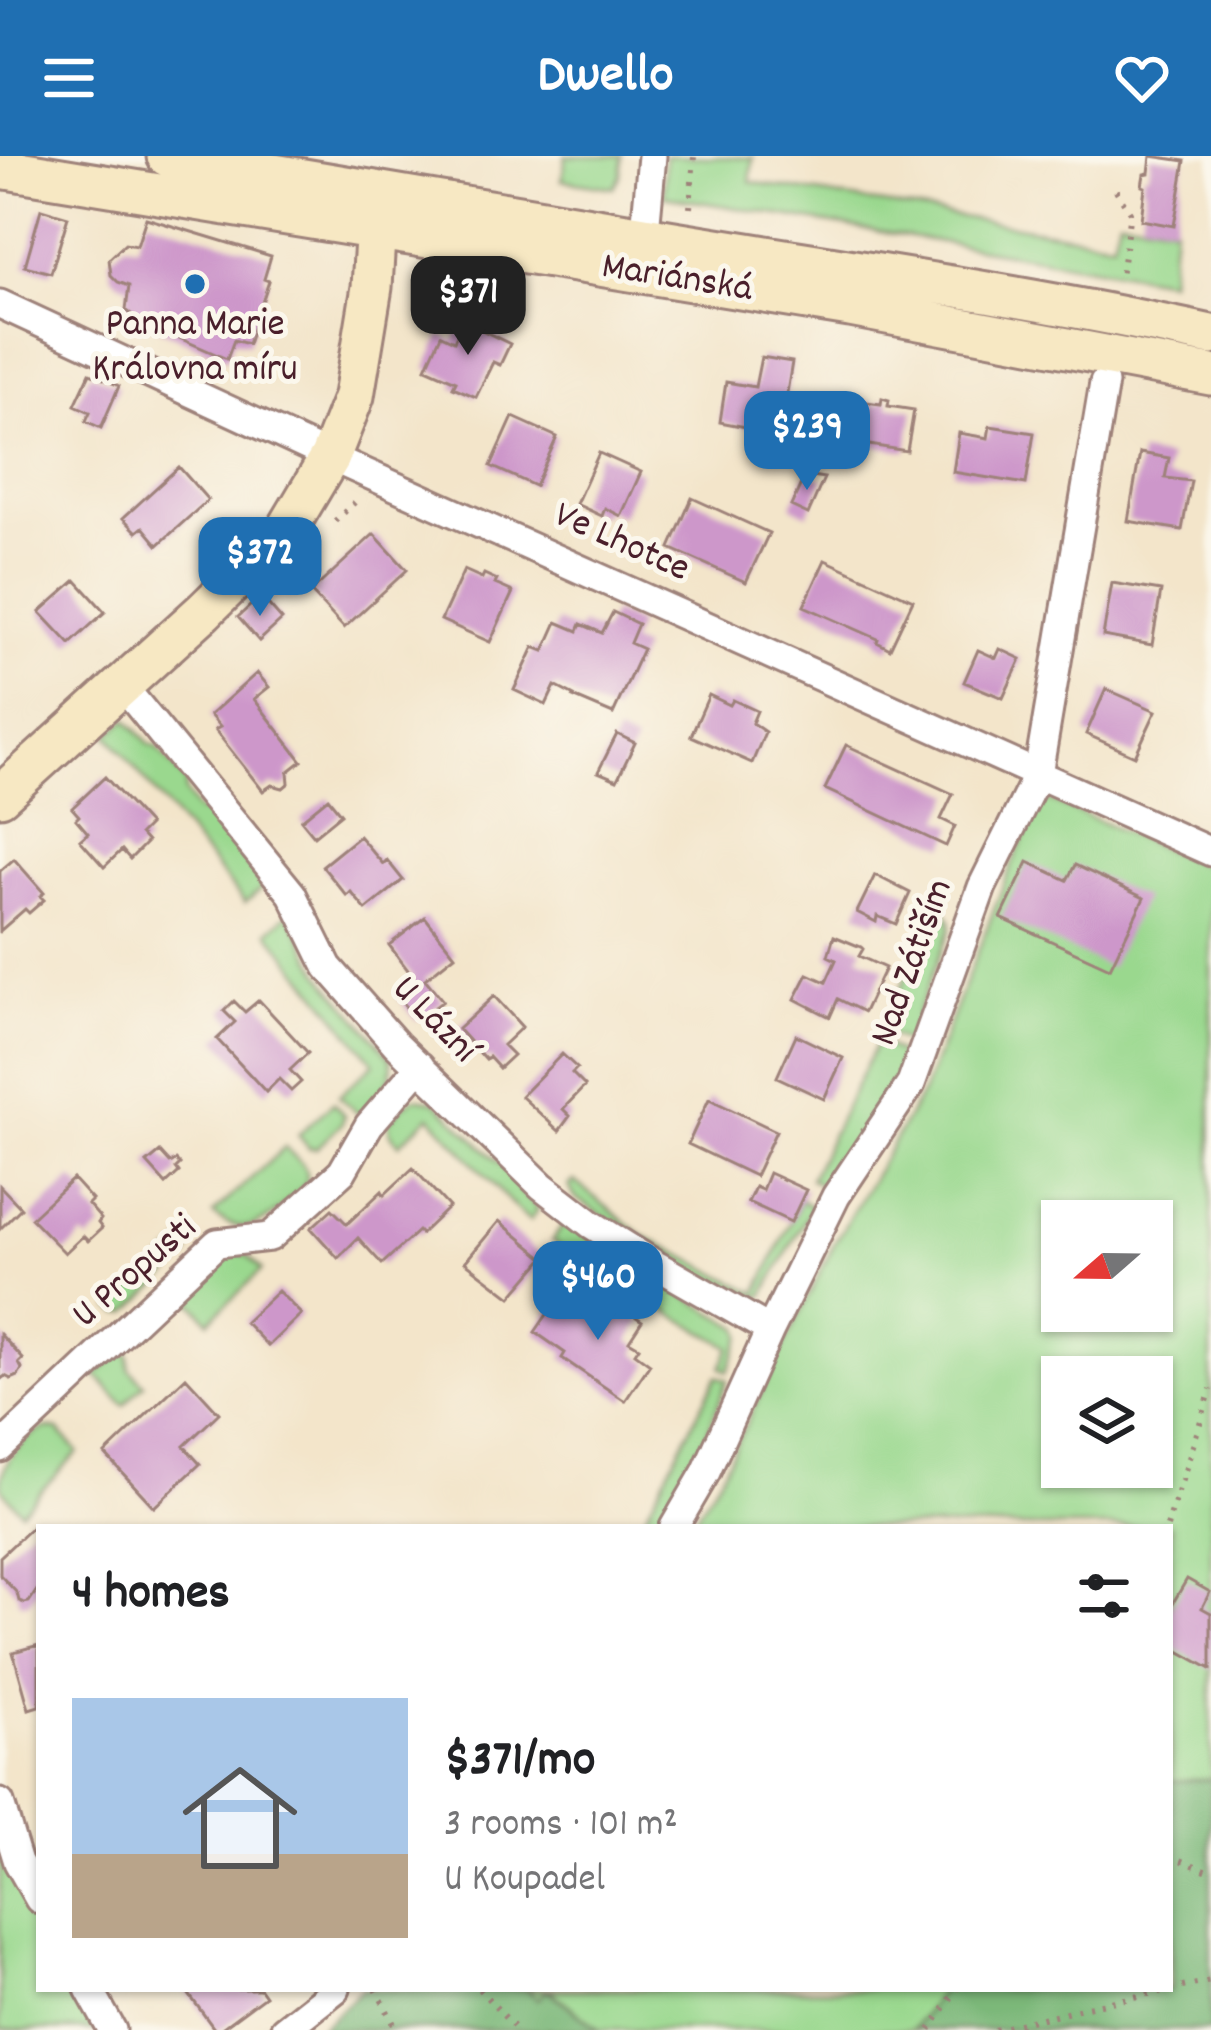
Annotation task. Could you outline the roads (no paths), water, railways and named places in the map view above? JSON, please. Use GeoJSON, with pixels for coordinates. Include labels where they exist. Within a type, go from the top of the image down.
{"type":"FeatureCollection","features":[{"type":"Feature","properties":{"kind":"street","name":"Mariánská"},"geometry":{"type":"LineString","coordinates":[[167,156],[377,210]]}},
{"type":"Feature","properties":{"kind":"street"},"geometry":{"type":"LineString","coordinates":[[643,256],[652,156]]}},
{"type":"Feature","properties":{"kind":"street","name":"Mariánská"},"geometry":{"type":"LineString","coordinates":[[0,168],[377,210],[643,256],[850,307],[1211,375]]}},
{"type":"Feature","properties":{"kind":"street"},"geometry":{"type":"LineString","coordinates":[[0,796],[286,530],[330,457],[354,396],[372,287],[377,210]]}},
{"type":"Feature","properties":{"kind":"street","name":"Mariánská"},"geometry":{"type":"LineString","coordinates":[[643,256],[897,276],[1211,334]]}},
{"type":"Feature","properties":{"kind":"street","name":"Ve Lhotce"},"geometry":{"type":"LineString","coordinates":[[0,304],[1211,852]]}},
{"type":"Feature","properties":{"kind":"street","name":"Nad Zátiším"},"geometry":{"type":"LineString","coordinates":[[676,1524],[706,1472],[836,1196],[911,1084],[982,887],[1038,774],[1104,383]]}},
{"type":"Feature","properties":{"kind":"street","name":"U Lázní"},"geometry":{"type":"LineString","coordinates":[[121,684],[292,894],[328,967],[396,1044],[542,1186],[591,1224],[770,1330]]}},
{"type":"Feature","properties":{"kind":"street","name":"U Propusti"},"geometry":{"type":"LineString","coordinates":[[0,1448],[217,1244],[269,1238],[342,1172],[369,1125],[420,1066]]}},
{"type":"Feature","properties":{"kind":"street"},"geometry":{"type":"LineString","coordinates":[[0,1803],[18,1862],[36,1894]]}},
{"type":"Feature","properties":{"kind":"street"},"geometry":{"type":"LineString","coordinates":[[91,1992],[112,2030]]}},
{"type":"Feature","properties":{"kind":"street"},"geometry":{"type":"LineString","coordinates":[[284,2030],[332,1992]]}},
{"type":"Feature","properties":{"kind":"place","name":"Panna Marie Královna míru"},"geometry":{"type":"Point","coordinates":[195,284]}}]}
